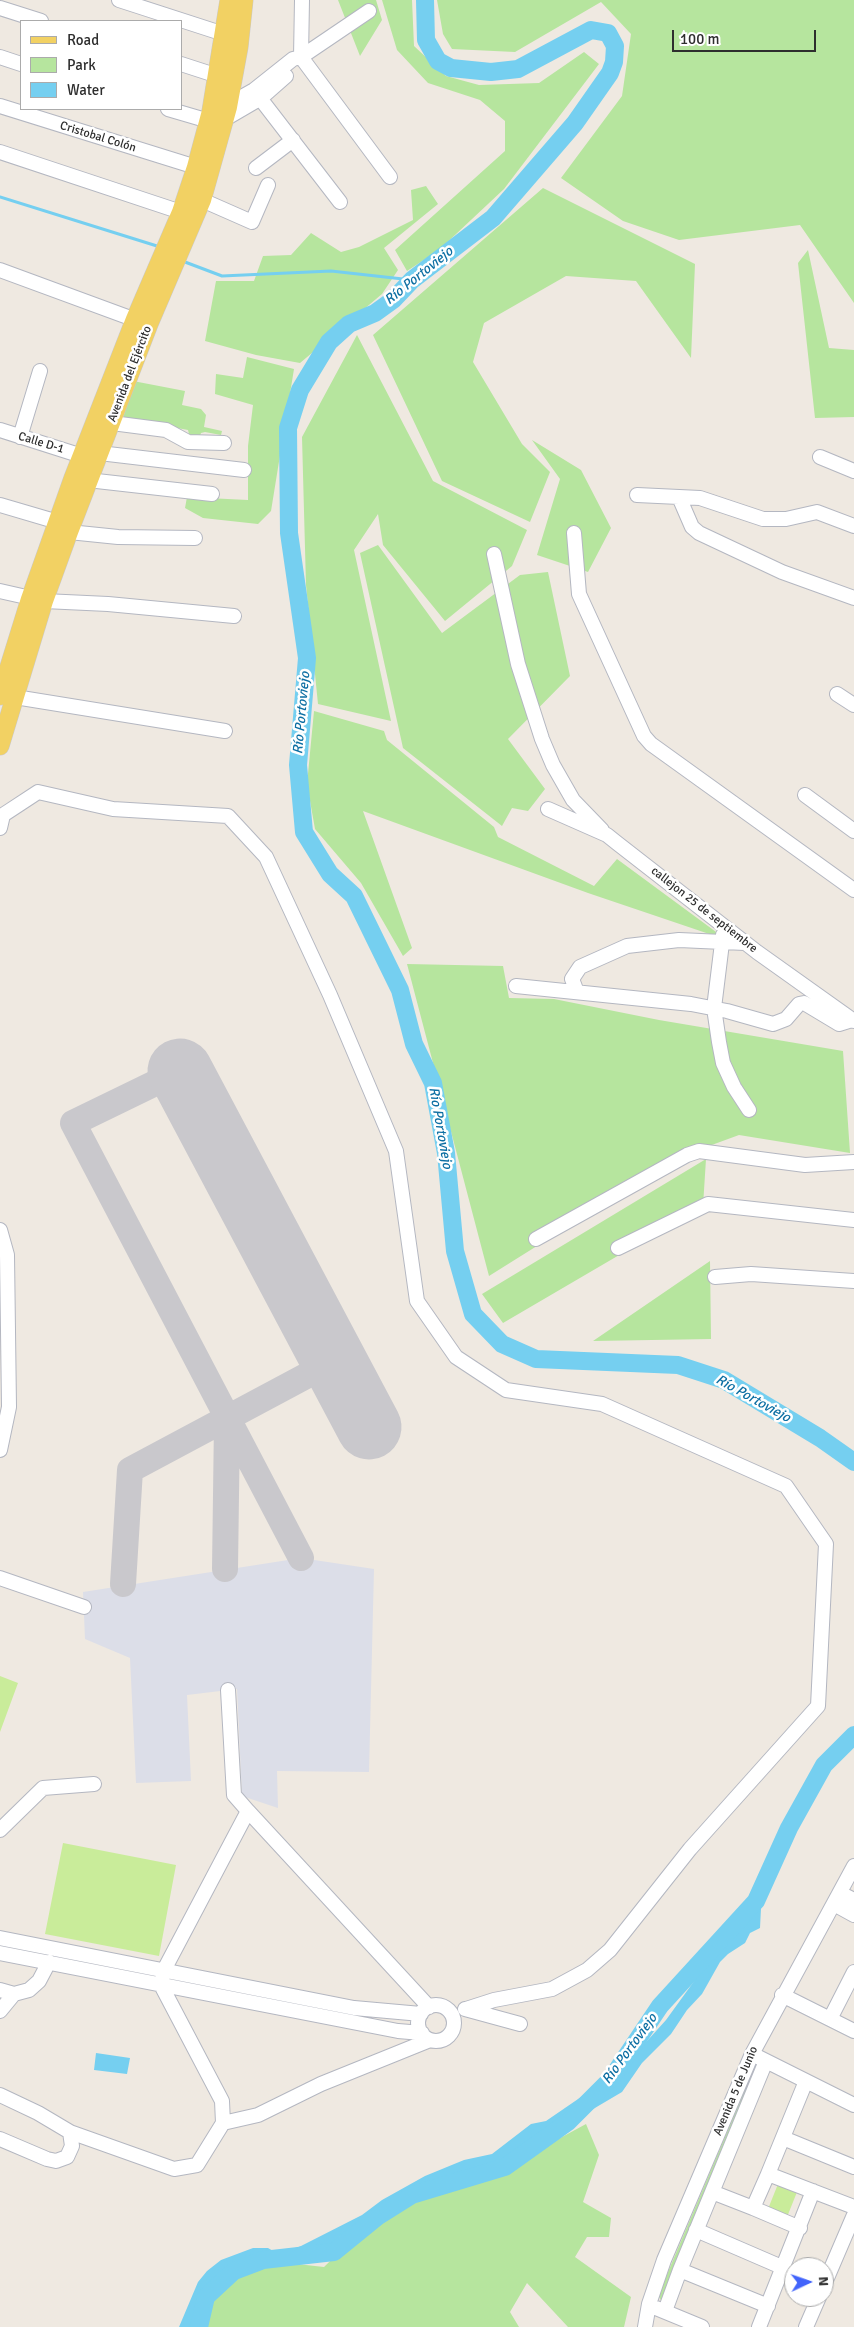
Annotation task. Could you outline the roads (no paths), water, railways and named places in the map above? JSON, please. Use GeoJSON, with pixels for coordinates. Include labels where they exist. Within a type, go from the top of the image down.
{"type":"FeatureCollection","features":[{"type":"Feature","properties":{"kind":"main road","name":"Avenida del Ejército"},"geometry":{"type":"LineString","coordinates":[[88,453],[112,423],[142,322],[184,248],[202,200],[218,115],[218,76],[229,0]]}},
{"type":"Feature","properties":{"kind":"main road","name":"Avenida del Ejército"},"geometry":{"type":"LineString","coordinates":[[0,746],[6,703],[37,600],[81,479],[88,453],[142,322],[196,167],[218,115],[239,47],[244,0]]}},
{"type":"Feature","properties":{"kind":"main road","name":"Avenida del Ejército"},"geometry":{"type":"LineString","coordinates":[[6,703],[5,660],[37,600]]}},
{"type":"Feature","properties":{"kind":"street"},"geometry":{"type":"LineString","coordinates":[[119,0],[181,20]]}},
{"type":"Feature","properties":{"kind":"street"},"geometry":{"type":"LineString","coordinates":[[302,0],[302,58],[390,177]]}},
{"type":"Feature","properties":{"kind":"street"},"geometry":{"type":"LineString","coordinates":[[0,8],[38,20]]}},
{"type":"Feature","properties":{"kind":"street"},"geometry":{"type":"LineString","coordinates":[[176,110],[218,115],[258,94],[293,59],[302,58],[369,11]]}},
{"type":"Feature","properties":{"kind":"street"},"geometry":{"type":"LineString","coordinates":[[182,20],[224,34]]}},
{"type":"Feature","properties":{"kind":"street"},"geometry":{"type":"LineString","coordinates":[[0,57],[20,64]]}},
{"type":"Feature","properties":{"kind":"street"},"geometry":{"type":"LineString","coordinates":[[182,64],[218,76]]}},
{"type":"Feature","properties":{"kind":"street"},"geometry":{"type":"LineString","coordinates":[[258,94],[340,202]]}},
{"type":"Feature","properties":{"kind":"street","name":"Cristobal Colón"},"geometry":{"type":"LineString","coordinates":[[0,106],[196,167]]}},
{"type":"Feature","properties":{"kind":"street"},"geometry":{"type":"LineString","coordinates":[[256,168],[293,140]]}},
{"type":"Feature","properties":{"kind":"street"},"geometry":{"type":"LineString","coordinates":[[0,152],[181,212]]}},
{"type":"Feature","properties":{"kind":"street"},"geometry":{"type":"LineString","coordinates":[[202,200],[252,222],[268,185]]}},
{"type":"Feature","properties":{"kind":"street"},"geometry":{"type":"LineString","coordinates":[[0,270],[142,322]]}},
{"type":"Feature","properties":{"kind":"street"},"geometry":{"type":"LineString","coordinates":[[20,437],[40,371]]}},
{"type":"Feature","properties":{"kind":"street"},"geometry":{"type":"LineString","coordinates":[[112,423],[166,430],[188,442],[224,443]]}},
{"type":"Feature","properties":{"kind":"street","name":"Calle D-1"},"geometry":{"type":"LineString","coordinates":[[0,430],[20,437],[88,453],[244,470]]}},
{"type":"Feature","properties":{"kind":"street"},"geometry":{"type":"LineString","coordinates":[[820,457],[854,471]]}},
{"type":"Feature","properties":{"kind":"street"},"geometry":{"type":"LineString","coordinates":[[81,479],[212,494]]}},
{"type":"Feature","properties":{"kind":"street"},"geometry":{"type":"LineString","coordinates":[[637,495],[700,498],[763,519],[786,519],[817,512],[854,526]]}},
{"type":"Feature","properties":{"kind":"street"},"geometry":{"type":"LineString","coordinates":[[679,497],[692,527],[699,533],[782,572],[854,598]]}},
{"type":"Feature","properties":{"kind":"street"},"geometry":{"type":"LineString","coordinates":[[0,505],[63,527],[118,537],[195,538]]}},
{"type":"Feature","properties":{"kind":"street"},"geometry":{"type":"LineString","coordinates":[[574,533],[579,594],[644,736],[651,744],[854,890]]}},
{"type":"Feature","properties":{"kind":"street"},"geometry":{"type":"LineString","coordinates":[[494,554],[518,664],[542,739],[553,765],[573,800],[607,835]]}},
{"type":"Feature","properties":{"kind":"street"},"geometry":{"type":"LineString","coordinates":[[0,591],[37,600],[108,604],[234,616]]}},
{"type":"Feature","properties":{"kind":"street"},"geometry":{"type":"LineString","coordinates":[[837,694],[854,705]]}},
{"type":"Feature","properties":{"kind":"street"},"geometry":{"type":"LineString","coordinates":[[6,703],[225,731]]}},
{"type":"Feature","properties":{"kind":"street"},"geometry":{"type":"LineString","coordinates":[[0,828],[3,815],[38,792],[113,809],[228,816],[266,857],[330,995],[396,1151],[417,1300],[456,1357],[506,1390],[602,1404],[786,1486],[826,1544],[818,1706],[690,1849],[610,1950],[587,1970],[552,1988],[494,2000],[466,2009],[453,2018]]}},
{"type":"Feature","properties":{"kind":"street"},"geometry":{"type":"LineString","coordinates":[[805,795],[854,831]]}},
{"type":"Feature","properties":{"kind":"street","name":"callejon 25 de septiembre"},"geometry":{"type":"LineString","coordinates":[[548,809],[607,835],[745,943],[853,1021]]}},
{"type":"Feature","properties":{"kind":"street"},"geometry":{"type":"LineString","coordinates":[[724,927],[714,1008],[723,1063],[734,1087],[749,1110]]}},
{"type":"Feature","properties":{"kind":"street"},"geometry":{"type":"LineString","coordinates":[[577,992],[573,985],[574,973],[587,963],[615,950],[680,940],[745,943]]}},
{"type":"Feature","properties":{"kind":"street"},"geometry":{"type":"LineString","coordinates":[[516,986],[714,1008],[773,1024],[786,1019],[799,1004],[804,1003],[839,1024],[853,1021]]}},
{"type":"Feature","properties":{"kind":"street"},"geometry":{"type":"LineString","coordinates":[[536,1240],[687,1155],[698,1151],[805,1165],[854,1162]]}},
{"type":"Feature","properties":{"kind":"street"},"geometry":{"type":"LineString","coordinates":[[618,1248],[708,1204],[854,1220]]}},
{"type":"Feature","properties":{"kind":"street"},"geometry":{"type":"LineString","coordinates":[[0,1230],[7,1255],[8,1407],[0,1450]]}},
{"type":"Feature","properties":{"kind":"street"},"geometry":{"type":"LineString","coordinates":[[715,1277],[752,1274],[854,1281]]}},
{"type":"Feature","properties":{"kind":"street"},"geometry":{"type":"LineString","coordinates":[[0,1578],[84,1606]]}},
{"type":"Feature","properties":{"kind":"street"},"geometry":{"type":"LineString","coordinates":[[228,1690],[234,1795],[425,2011]]}},
{"type":"Feature","properties":{"kind":"street"},"geometry":{"type":"LineString","coordinates":[[0,1830],[43,1788],[94,1784]]}},
{"type":"Feature","properties":{"kind":"street"},"geometry":{"type":"LineString","coordinates":[[0,2095],[38,2113],[70,2132],[174,2170],[197,2165],[223,2123],[222,2101],[160,1985],[164,1970],[248,1811]]}},
{"type":"Feature","properties":{"kind":"street","name":"Avenida 5 de Junio"},"geometry":{"type":"LineString","coordinates":[[645,2327],[649,2304],[664,2260],[752,2054],[782,1995],[854,1866]]}},
{"type":"Feature","properties":{"kind":"street"},"geometry":{"type":"LineString","coordinates":[[837,1899],[854,1900]]}},
{"type":"Feature","properties":{"kind":"street"},"geometry":{"type":"LineString","coordinates":[[837,1899],[854,1915]]}},
{"type":"Feature","properties":{"kind":"street"},"geometry":{"type":"LineString","coordinates":[[0,1938],[354,2008],[425,2011],[435,2006],[446,2008],[453,2018],[453,2029],[441,2041],[426,2036],[0,1953]]}},
{"type":"Feature","properties":{"kind":"street"},"geometry":{"type":"LineString","coordinates":[[0,1990],[14,1994],[29,1990],[39,1981],[49,1962]]}},
{"type":"Feature","properties":{"kind":"street"},"geometry":{"type":"LineString","coordinates":[[830,2019],[854,1972]]}},
{"type":"Feature","properties":{"kind":"street"},"geometry":{"type":"LineString","coordinates":[[0,2011],[14,1994]]}},
{"type":"Feature","properties":{"kind":"street"},"geometry":{"type":"LineString","coordinates":[[782,1995],[854,2031]]}},
{"type":"Feature","properties":{"kind":"street"},"geometry":{"type":"LineString","coordinates":[[466,2009],[520,2024]]}},
{"type":"Feature","properties":{"kind":"street"},"geometry":{"type":"LineString","coordinates":[[425,2011],[419,2024],[426,2036]]}},
{"type":"Feature","properties":{"kind":"street"},"geometry":{"type":"LineString","coordinates":[[223,2123],[258,2115],[426,2036]]}},
{"type":"Feature","properties":{"kind":"street"},"geometry":{"type":"LineString","coordinates":[[752,2054],[854,2105]]}},
{"type":"Feature","properties":{"kind":"street"},"geometry":{"type":"LineString","coordinates":[[665,2311],[696,2230],[766,2061]]}},
{"type":"Feature","properties":{"kind":"street"},"geometry":{"type":"LineString","coordinates":[[753,2208],[806,2081]]}},
{"type":"Feature","properties":{"kind":"street"},"geometry":{"type":"LineString","coordinates":[[0,2139],[56,2161],[67,2157],[72,2146],[70,2132]]}},
{"type":"Feature","properties":{"kind":"street"},"geometry":{"type":"LineString","coordinates":[[782,2138],[854,2167]]}},
{"type":"Feature","properties":{"kind":"street"},"geometry":{"type":"LineString","coordinates":[[768,2174],[854,2207]]}},
{"type":"Feature","properties":{"kind":"street"},"geometry":{"type":"LineString","coordinates":[[788,2257],[813,2191]]}},
{"type":"Feature","properties":{"kind":"street"},"geometry":{"type":"LineString","coordinates":[[712,2192],[800,2228]]}},
{"type":"Feature","properties":{"kind":"street"},"geometry":{"type":"LineString","coordinates":[[834,2262],[854,2215]]}},
{"type":"Feature","properties":{"kind":"street"},"geometry":{"type":"LineString","coordinates":[[696,2230],[784,2268],[760,2327]]}},
{"type":"Feature","properties":{"kind":"street"},"geometry":{"type":"LineString","coordinates":[[680,2270],[768,2306]]}},
{"type":"Feature","properties":{"kind":"street"},"geometry":{"type":"LineString","coordinates":[[649,2304],[702,2327]]}},
{"type":"Feature","properties":{"kind":"street"},"geometry":{"type":"LineString","coordinates":[[806,2327],[815,2307]]}},
{"type":"Feature","properties":{"kind":"water"},"geometry":{"type":"Polygon","coordinates":[[[761,1908],[760,1928],[750,1933],[745,1943],[728,1954],[720,1962],[702,1994],[687,2010],[671,2034],[642,2063],[622,2092],[583,2115],[565,2120],[495,2165],[473,2172],[464,2182],[435,2186],[390,2205],[339,2237],[332,2245],[296,2259],[263,2264],[242,2261],[229,2268],[218,2281],[209,2301],[203,2327],[179,2327],[198,2282],[207,2271],[221,2260],[253,2248],[268,2248],[275,2252],[284,2252],[301,2246],[362,2215],[382,2200],[425,2176],[464,2160],[492,2154],[531,2124],[546,2121],[581,2097],[612,2081],[627,2070],[638,2051],[666,2020],[713,1955],[755,1909],[761,1908]]]}},
{"type":"Feature","properties":{"kind":"water"},"geometry":{"type":"Polygon","coordinates":[[[96,2053],[130,2058],[127,2074],[94,2070],[96,2053]]]}},
{"type":"Feature","properties":{"kind":"waterway","name":"Río Portoviejo"},"geometry":{"type":"LineString","coordinates":[[425,0],[426,40],[438,61],[451,68],[491,72],[518,69],[591,30],[608,33],[615,46],[614,62],[610,73],[575,123],[493,218],[412,280],[393,300],[375,313],[349,324],[329,342],[300,390],[288,428],[289,533],[307,658],[298,765],[304,832],[330,874],[354,896],[400,990],[414,1044],[433,1083],[446,1153],[455,1251],[473,1314],[502,1344],[536,1359],[678,1365],[724,1380],[820,1438],[854,1462]]}},
{"type":"Feature","properties":{"kind":"waterway"},"geometry":{"type":"LineString","coordinates":[[0,197],[157,246]]}},
{"type":"Feature","properties":{"kind":"waterway"},"geometry":{"type":"LineString","coordinates":[[185,262],[222,276],[331,271],[412,280]]}},
{"type":"Feature","properties":{"kind":"waterway","name":"Río Portoviejo"},"geometry":{"type":"LineString","coordinates":[[199,2327],[206,2297],[234,2271],[263,2260],[334,2252],[377,2217],[412,2195],[505,2167],[568,2122],[611,2079],[660,2006],[756,1901],[789,1828],[824,1765],[854,1735]]}}]}
